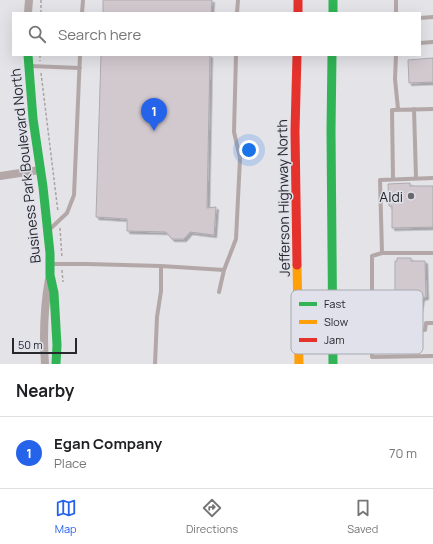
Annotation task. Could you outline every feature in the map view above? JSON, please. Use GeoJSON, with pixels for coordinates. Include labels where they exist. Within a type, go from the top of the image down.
{"type":"FeatureCollection","features":[{"type":"Feature","properties":{"kind":"main road"},"geometry":{"type":"LineString","coordinates":[[298,0],[298,12]]}},
{"type":"Feature","properties":{"kind":"main road"},"geometry":{"type":"LineString","coordinates":[[333,0],[333,12]]}},
{"type":"Feature","properties":{"kind":"main road","name":"Business Park Boulevard North"},"geometry":{"type":"LineString","coordinates":[[28,56],[33,120],[48,232],[50,275],[54,293],[57,345],[56,364]]}},
{"type":"Feature","properties":{"kind":"main road","name":"Jefferson Highway North"},"geometry":{"type":"LineString","coordinates":[[297,56],[295,131],[298,290]]}},
{"type":"Feature","properties":{"kind":"main road"},"geometry":{"type":"LineString","coordinates":[[332,56],[332,290]]}},
{"type":"Feature","properties":{"kind":"main road","name":"Jefferson Highway North"},"geometry":{"type":"LineString","coordinates":[[299,354],[299,364]]}},
{"type":"Feature","properties":{"kind":"main road"},"geometry":{"type":"LineString","coordinates":[[333,354],[333,364]]}},
{"type":"Feature","properties":{"kind":"street"},"geometry":{"type":"LineString","coordinates":[[28,12],[29,0]]}},
{"type":"Feature","properties":{"kind":"street"},"geometry":{"type":"LineString","coordinates":[[0,176],[40,170]]}},
{"type":"Feature","properties":{"kind":"street","name":"Business Park Boulevard North"},"geometry":{"type":"LineString","coordinates":[[45,364],[44,328],[50,275]]}},
{"type":"Feature","properties":{"kind":"lane"},"geometry":{"type":"LineString","coordinates":[[82,12],[83,0]]}},
{"type":"Feature","properties":{"kind":"lane"},"geometry":{"type":"LineString","coordinates":[[237,12],[238,0]]}},
{"type":"Feature","properties":{"kind":"lane"},"geometry":{"type":"LineString","coordinates":[[396,0],[396,12]]}},
{"type":"Feature","properties":{"kind":"lane"},"geometry":{"type":"LineString","coordinates":[[421,18],[433,17]]}},
{"type":"Feature","properties":{"kind":"lane"},"geometry":{"type":"LineString","coordinates":[[421,43],[433,42]]}},
{"type":"Feature","properties":{"kind":"lane"},"geometry":{"type":"LineString","coordinates":[[48,232],[67,213],[74,195],[80,56]]}},
{"type":"Feature","properties":{"kind":"lane"},"geometry":{"type":"LineString","coordinates":[[219,292],[224,270],[236,238],[240,158],[234,132],[236,56]]}},
{"type":"Feature","properties":{"kind":"lane"},"geometry":{"type":"LineString","coordinates":[[396,56],[395,79],[398,110]]}},
{"type":"Feature","properties":{"kind":"lane"},"geometry":{"type":"LineString","coordinates":[[28,66],[80,68]]}},
{"type":"Feature","properties":{"kind":"lane"},"geometry":{"type":"LineString","coordinates":[[414,109],[416,178]]}},
{"type":"Feature","properties":{"kind":"lane"},"geometry":{"type":"LineString","coordinates":[[393,179],[392,110],[433,109]]}},
{"type":"Feature","properties":{"kind":"lane"},"geometry":{"type":"LineString","coordinates":[[382,253],[380,180],[433,178]]}},
{"type":"Feature","properties":{"kind":"lane"},"geometry":{"type":"LineString","coordinates":[[372,290],[372,256],[382,253],[433,252]]}},
{"type":"Feature","properties":{"kind":"lane"},"geometry":{"type":"LineString","coordinates":[[50,264],[161,266],[224,270]]}},
{"type":"Feature","properties":{"kind":"lane"},"geometry":{"type":"LineString","coordinates":[[155,364],[157,317],[161,291],[161,266]]}},
{"type":"Feature","properties":{"kind":"lane"},"geometry":{"type":"LineString","coordinates":[[423,330],[425,330],[426,323],[433,323]]}},
{"type":"Feature","properties":{"kind":"lane"},"geometry":{"type":"LineString","coordinates":[[372,354],[372,357],[433,356]]}},
{"type":"Feature","properties":{"kind":"path"},"geometry":{"type":"LineString","coordinates":[[41,0],[41,12]]}},
{"type":"Feature","properties":{"kind":"building"},"geometry":{"type":"Polygon","coordinates":[[[103,0],[212,0],[211,12],[103,12],[103,0]]]}},
{"type":"Feature","properties":{"kind":"building"},"geometry":{"type":"Polygon","coordinates":[[[101,56],[210,56],[207,208],[216,207],[214,235],[190,232],[184,239],[172,239],[166,232],[127,231],[127,219],[96,217],[101,56]]]}},
{"type":"Feature","properties":{"kind":"building"},"geometry":{"type":"Polygon","coordinates":[[[433,58],[433,82],[409,83],[408,60],[433,58]]]}},
{"type":"Feature","properties":{"kind":"building","name":"Aldi"},"geometry":{"type":"Polygon","coordinates":[[[410,183],[410,186],[433,186],[433,227],[392,228],[392,206],[389,206],[388,184],[410,183]]]}},
{"type":"Feature","properties":{"kind":"building"},"geometry":{"type":"Polygon","coordinates":[[[397,258],[411,258],[411,261],[425,261],[426,297],[423,298],[423,290],[395,290],[395,261],[397,261],[397,258]]]}},
{"type":"Feature","properties":{"kind":"traffic: fast"},"geometry":{"type":"LineString","coordinates":[[333,0],[333,12]]}},
{"type":"Feature","properties":{"kind":"traffic: fast"},"geometry":{"type":"LineString","coordinates":[[28,56],[33,119],[43,187],[50,253],[50,275],[54,293],[57,345],[56,364]]}},
{"type":"Feature","properties":{"kind":"traffic: fast"},"geometry":{"type":"LineString","coordinates":[[332,56],[332,290]]}},
{"type":"Feature","properties":{"kind":"traffic: fast"},"geometry":{"type":"LineString","coordinates":[[333,354],[333,364]]}},
{"type":"Feature","properties":{"kind":"traffic: slow"},"geometry":{"type":"LineString","coordinates":[[297,265],[298,290]]}},
{"type":"Feature","properties":{"kind":"traffic: slow"},"geometry":{"type":"LineString","coordinates":[[299,354],[299,364]]}},
{"type":"Feature","properties":{"kind":"traffic: jam"},"geometry":{"type":"LineString","coordinates":[[298,0],[298,12]]}},
{"type":"Feature","properties":{"kind":"traffic: jam"},"geometry":{"type":"LineString","coordinates":[[297,56],[295,131],[297,265]]}},
{"type":"Feature","properties":{"kind":"place","name":"Egan Company"},"geometry":{"type":"Point","coordinates":[154,131]}},
{"type":"Feature","properties":{"kind":"place","name":"Aldi"},"geometry":{"type":"Point","coordinates":[411,196]}}]}
